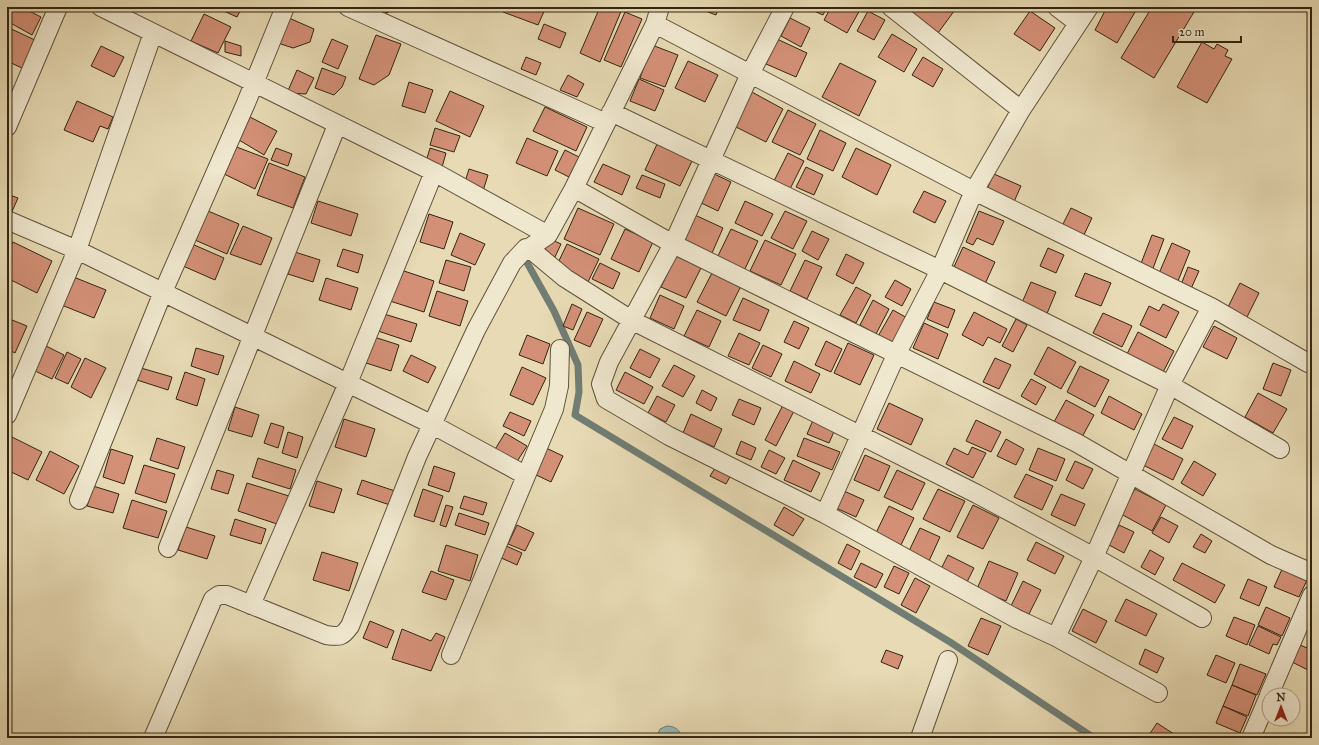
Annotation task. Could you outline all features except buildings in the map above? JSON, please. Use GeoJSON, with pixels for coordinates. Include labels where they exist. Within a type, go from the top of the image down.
{"type":"FeatureCollection","features":[{"type":"Feature","properties":{"kind":"street"},"geometry":{"type":"LineString","coordinates":[[7,127],[58,7]]}},
{"type":"Feature","properties":{"kind":"street"},"geometry":{"type":"LineString","coordinates":[[101,7],[253,84],[434,172],[548,235]]}},
{"type":"Feature","properties":{"kind":"street"},"geometry":{"type":"LineString","coordinates":[[79,500],[163,292],[253,84],[284,7]]}},
{"type":"Feature","properties":{"kind":"street"},"geometry":{"type":"LineString","coordinates":[[348,7],[711,160],[940,270],[1170,385],[1280,449]]}},
{"type":"Feature","properties":{"kind":"street"},"geometry":{"type":"LineString","coordinates":[[785,7],[750,74],[672,244],[605,372],[602,384],[606,399],[669,436],[825,514],[1017,619],[1056,637],[1158,693]]}},
{"type":"Feature","properties":{"kind":"street"},"geometry":{"type":"LineString","coordinates":[[891,7],[1021,110]]}},
{"type":"Feature","properties":{"kind":"street"},"geometry":{"type":"LineString","coordinates":[[1057,7],[1078,23]]}},
{"type":"Feature","properties":{"kind":"street"},"geometry":{"type":"LineString","coordinates":[[825,514],[896,355],[940,270],[974,191],[1021,110],[1089,7]]}},
{"type":"Feature","properties":{"kind":"street"},"geometry":{"type":"LineString","coordinates":[[152,738],[213,599],[219,595],[227,595],[326,635],[337,636],[344,634],[350,626],[417,457],[476,330],[512,263],[526,248],[529,248],[548,235],[574,188],[657,15],[750,74],[974,191],[1211,307],[1308,363]]}},
{"type":"Feature","properties":{"kind":"street"},"geometry":{"type":"LineString","coordinates":[[7,415],[77,250],[153,34]]}},
{"type":"Feature","properties":{"kind":"street"},"geometry":{"type":"LineString","coordinates":[[168,548],[338,125]]}},
{"type":"Feature","properties":{"kind":"street"},"geometry":{"type":"LineString","coordinates":[[251,604],[348,383],[434,172]]}},
{"type":"Feature","properties":{"kind":"street"},"geometry":{"type":"LineString","coordinates":[[574,188],[672,244],[1077,443],[1271,555],[1312,573]]}},
{"type":"Feature","properties":{"kind":"street"},"geometry":{"type":"LineString","coordinates":[[7,220],[77,250],[348,383],[433,425],[525,475]]}},
{"type":"Feature","properties":{"kind":"street"},"geometry":{"type":"LineString","coordinates":[[529,248],[565,278],[633,320],[977,494],[1094,557],[1202,618]]}},
{"type":"Feature","properties":{"kind":"street"},"geometry":{"type":"LineString","coordinates":[[1056,637],[1094,557],[1170,385],[1211,307]]}},
{"type":"Feature","properties":{"kind":"street"},"geometry":{"type":"LineString","coordinates":[[451,655],[558,396],[560,349]]}},
{"type":"Feature","properties":{"kind":"street"},"geometry":{"type":"LineString","coordinates":[[1273,687],[1312,595]]}},
{"type":"Feature","properties":{"kind":"street"},"geometry":{"type":"LineString","coordinates":[[920,738],[948,660]]}},
{"type":"Feature","properties":{"kind":"street"},"geometry":{"type":"LineString","coordinates":[[1251,738],[1261,715]]}},
{"type":"Feature","properties":{"kind":"water"},"geometry":{"type":"Polygon","coordinates":[[[667,726],[677,729],[682,738],[656,738],[660,729],[667,726]]]}},
{"type":"Feature","properties":{"kind":"waterway"},"geometry":{"type":"LineString","coordinates":[[525,259],[554,311],[578,365],[579,392],[575,415],[950,642],[1094,738]]}}]}
